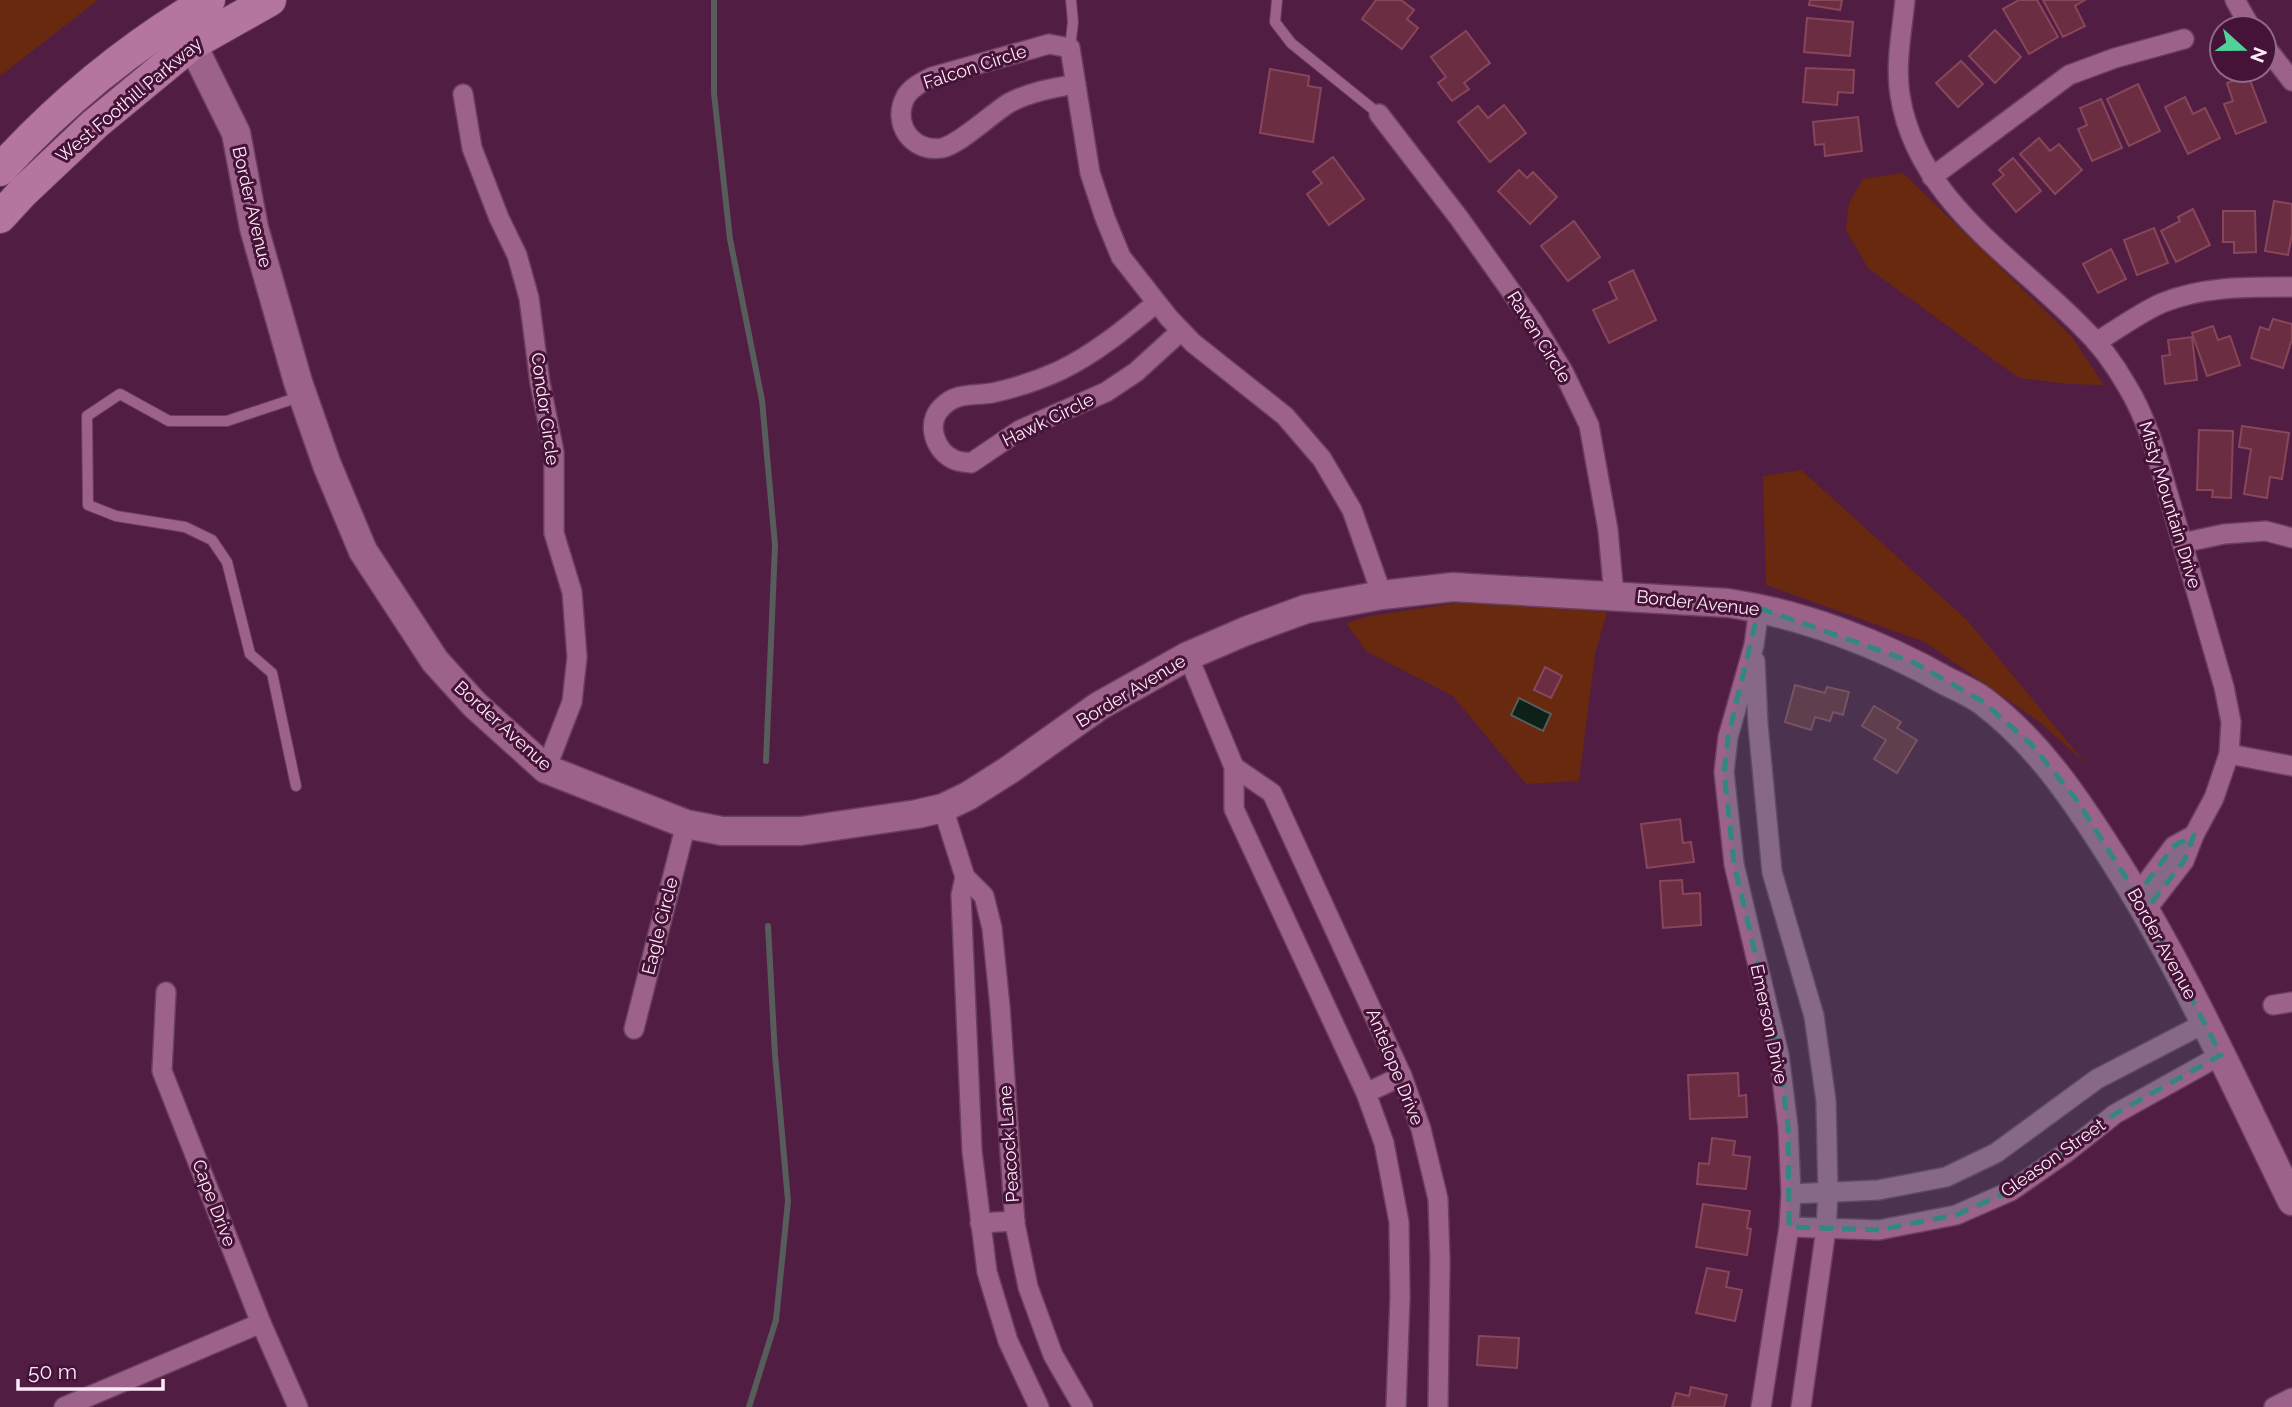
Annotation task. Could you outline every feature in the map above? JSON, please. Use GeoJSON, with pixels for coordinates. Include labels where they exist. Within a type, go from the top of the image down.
{"type":"FeatureCollection","features":[{"type":"Feature","properties":{"kind":"main road","name":"West Foothill Parkway"},"geometry":{"type":"LineString","coordinates":[[0,217],[95,124],[183,32],[209,0]]}},
{"type":"Feature","properties":{"kind":"main road","name":"West Foothill Parkway"},"geometry":{"type":"LineString","coordinates":[[0,170],[106,70],[183,32],[270,0]]}},
{"type":"Feature","properties":{"kind":"street","name":"Misty Mountain Drive"},"geometry":{"type":"LineString","coordinates":[[1905,0],[1899,67],[1900,94],[1908,130],[1921,159],[1932,177],[1971,224],[2083,327],[2127,386],[2147,426],[2224,687],[2231,723],[2230,754],[2214,798],[2193,835],[2184,861],[2142,903]]}},
{"type":"Feature","properties":{"kind":"street","name":"Border Avenue"},"geometry":{"type":"LineString","coordinates":[[183,32],[236,133],[254,228],[303,396],[327,465],[363,551],[435,661],[475,705],[546,769],[686,824],[748,833],[801,831],[943,808],[1009,770],[1099,706],[1188,656],[1306,609],[1453,587],[1728,603],[1759,608],[1823,627],[1913,662],[1982,701],[2032,745],[2067,789],[2142,903],[2206,1023],[2292,1201]]}},
{"type":"Feature","properties":{"kind":"street"},"geometry":{"type":"LineString","coordinates":[[1932,177],[2069,75],[2115,58],[2184,39]]}},
{"type":"Feature","properties":{"kind":"street","name":"Falcon Circle"},"geometry":{"type":"LineString","coordinates":[[1070,48],[1049,44],[932,77],[918,84],[906,96],[900,122],[907,135],[918,146],[945,148],[1008,104],[1034,92],[1076,84]]}},
{"type":"Feature","properties":{"kind":"street"},"geometry":{"type":"LineString","coordinates":[[1070,48],[1090,173],[1121,257],[1156,303],[1193,344],[1285,416],[1322,459],[1352,510],[1382,596]]}},
{"type":"Feature","properties":{"kind":"street"},"geometry":{"type":"LineString","coordinates":[[2278,63],[2292,81]]}},
{"type":"Feature","properties":{"kind":"street","name":"Condor Circle"},"geometry":{"type":"LineString","coordinates":[[463,94],[472,148],[499,218],[517,255],[529,298],[540,383],[554,452],[554,533],[572,592],[578,657],[572,702],[546,769]]}},
{"type":"Feature","properties":{"kind":"street","name":"Raven Circle"},"geometry":{"type":"LineString","coordinates":[[1380,114],[1459,218],[1525,312],[1569,384],[1589,425],[1608,530],[1614,596]]}},
{"type":"Feature","properties":{"kind":"street"},"geometry":{"type":"LineString","coordinates":[[2096,342],[2161,303],[2185,296],[2235,286],[2292,287]]}},
{"type":"Feature","properties":{"kind":"street","name":"Hawk Circle"},"geometry":{"type":"LineString","coordinates":[[1156,303],[1090,354],[1060,370],[1028,383],[990,393],[958,395],[941,407],[933,421],[934,437],[943,453],[956,461],[971,463],[1020,430],[1106,391],[1136,372],[1181,331]]}},
{"type":"Feature","properties":{"kind":"street"},"geometry":{"type":"LineString","coordinates":[[2182,543],[2224,534],[2266,531],[2292,538]]}},
{"type":"Feature","properties":{"kind":"street","name":"Emerson Drive"},"geometry":{"type":"LineString","coordinates":[[1759,608],[1754,645],[1728,737],[1724,772],[1734,864],[1779,1055],[1788,1127],[1791,1194],[1789,1227],[1761,1407]]}},
{"type":"Feature","properties":{"kind":"street","name":"Emerson Drive"},"geometry":{"type":"LineString","coordinates":[[1754,645],[1758,725],[1772,872],[1814,1016],[1826,1101],[1826,1229],[1801,1407]]}},
{"type":"Feature","properties":{"kind":"street","name":"Antelope Drive"},"geometry":{"type":"LineString","coordinates":[[1188,656],[1234,766],[1234,809],[1366,1093],[1384,1143],[1399,1222],[1400,1297],[1396,1407]]}},
{"type":"Feature","properties":{"kind":"street"},"geometry":{"type":"LineString","coordinates":[[2230,754],[2292,766]]}},
{"type":"Feature","properties":{"kind":"street","name":"Antelope Drive"},"geometry":{"type":"LineString","coordinates":[[1234,766],[1272,793],[1402,1076],[1421,1129],[1437,1199],[1440,1261],[1438,1407]]}},
{"type":"Feature","properties":{"kind":"street","name":"Peacock Lane"},"geometry":{"type":"LineString","coordinates":[[943,808],[965,877],[984,896],[992,928],[1015,1221],[1028,1287],[1053,1354],[1083,1407]]}},
{"type":"Feature","properties":{"kind":"street","name":"Eagle Circle"},"geometry":{"type":"LineString","coordinates":[[634,1029],[686,824]]}},
{"type":"Feature","properties":{"kind":"street","name":"Peacock Lane"},"geometry":{"type":"LineString","coordinates":[[965,877],[961,895],[971,1124],[987,1272],[1008,1341],[1039,1407]]}},
{"type":"Feature","properties":{"kind":"street","name":"Cape Drive"},"geometry":{"type":"LineString","coordinates":[[166,992],[162,1071],[261,1323],[298,1407]]}},
{"type":"Feature","properties":{"kind":"street","name":"Gleason Street"},"geometry":{"type":"LineString","coordinates":[[1791,1194],[1878,1190],[1946,1177],[1996,1153],[2097,1079],[2206,1023]]}},
{"type":"Feature","properties":{"kind":"street","name":"Gleason Street"},"geometry":{"type":"LineString","coordinates":[[1789,1227],[1879,1230],[1956,1215],[2011,1191],[2067,1153],[2115,1114],[2221,1055]]}},
{"type":"Feature","properties":{"kind":"street"},"geometry":{"type":"LineString","coordinates":[[1366,1093],[1402,1076]]}},
{"type":"Feature","properties":{"kind":"street"},"geometry":{"type":"LineString","coordinates":[[981,1223],[1015,1221]]}},
{"type":"Feature","properties":{"kind":"street"},"geometry":{"type":"LineString","coordinates":[[64,1407],[261,1323]]}},
{"type":"Feature","properties":{"kind":"street"},"geometry":{"type":"LineString","coordinates":[[2274,1407],[2292,1398]]}},
{"type":"Feature","properties":{"kind":"lane"},"geometry":{"type":"LineString","coordinates":[[1070,48],[1073,22],[1071,0]]}},
{"type":"Feature","properties":{"kind":"lane"},"geometry":{"type":"LineString","coordinates":[[1277,0],[1275,22],[1292,43],[1380,114]]}},
{"type":"Feature","properties":{"kind":"lane"},"geometry":{"type":"LineString","coordinates":[[296,786],[272,673],[250,654],[227,562],[212,540],[185,527],[116,516],[88,505],[87,416],[120,394],[169,421],[227,421],[303,396]]}},
{"type":"Feature","properties":{"kind":"highlighted area"},"geometry":{"type":"Polygon","coordinates":[[[1759,608],[1913,662],[1982,701],[2032,745],[2076,799],[2137,895],[2174,846],[2194,835],[2184,861],[2146,910],[2221,1055],[2115,1114],[2011,1191],[1956,1215],[1879,1230],[1789,1227],[1788,1127],[1779,1055],[1734,864],[1724,772],[1728,737],[1759,608]]]}},
{"type":"Feature","properties":{"kind":"shaded area"},"geometry":{"type":"Polygon","coordinates":[[[0,0],[98,0],[0,76],[0,0]]]}},
{"type":"Feature","properties":{"kind":"shaded area"},"geometry":{"type":"Polygon","coordinates":[[[1903,173],[2072,337],[2104,385],[2019,378],[1868,268],[1846,230],[1849,203],[1863,179],[1903,173]]]}},
{"type":"Feature","properties":{"kind":"shaded area"},"geometry":{"type":"Polygon","coordinates":[[[1801,470],[1967,620],[2086,764],[2041,723],[1925,642],[1766,585],[1763,476],[1801,470]]]}},
{"type":"Feature","properties":{"kind":"shaded area"},"geometry":{"type":"Polygon","coordinates":[[[1470,601],[1607,612],[1595,654],[1579,781],[1526,784],[1453,696],[1366,651],[1346,623],[1370,616],[1470,601]]]}},
{"type":"Feature","properties":{"kind":"shaded area"},"geometry":{"type":"Polygon","coordinates":[[[1519,698],[1551,714],[1543,731],[1511,715],[1519,698]]]}},
{"type":"Feature","properties":{"kind":"building"},"geometry":{"type":"Polygon","coordinates":[[[1376,0],[1401,0],[1414,10],[1407,19],[1418,28],[1402,49],[1362,19],[1376,0]]]}},
{"type":"Feature","properties":{"kind":"building"},"geometry":{"type":"Polygon","coordinates":[[[1810,0],[1842,0],[1840,10],[1809,5],[1810,0]]]}},
{"type":"Feature","properties":{"kind":"building"},"geometry":{"type":"Polygon","coordinates":[[[2019,0],[2037,0],[2058,37],[2029,54],[2003,9],[2019,0]]]}},
{"type":"Feature","properties":{"kind":"building"},"geometry":{"type":"Polygon","coordinates":[[[2043,0],[2085,0],[2075,6],[2085,26],[2063,37],[2043,0]]]}},
{"type":"Feature","properties":{"kind":"building"},"geometry":{"type":"Polygon","coordinates":[[[1807,18],[1853,22],[1850,56],[1804,52],[1807,18]]]}},
{"type":"Feature","properties":{"kind":"building"},"geometry":{"type":"Polygon","coordinates":[[[1995,30],[2021,57],[1995,83],[1969,56],[1995,30]]]}},
{"type":"Feature","properties":{"kind":"building"},"geometry":{"type":"Polygon","coordinates":[[[1466,31],[1490,63],[1464,83],[1469,89],[1452,101],[1438,83],[1446,77],[1431,57],[1466,31]]]}},
{"type":"Feature","properties":{"kind":"building"},"geometry":{"type":"Polygon","coordinates":[[[1961,61],[1983,84],[1958,107],[1936,83],[1961,61]]]}},
{"type":"Feature","properties":{"kind":"building"},"geometry":{"type":"Polygon","coordinates":[[[1806,68],[1854,70],[1853,93],[1838,92],[1837,105],[1803,102],[1806,68]]]}},
{"type":"Feature","properties":{"kind":"building"},"geometry":{"type":"Polygon","coordinates":[[[1270,69],[1309,76],[1308,86],[1321,88],[1313,142],[1260,133],[1270,69]]]}},
{"type":"Feature","properties":{"kind":"building"},"geometry":{"type":"Polygon","coordinates":[[[2138,84],[2160,131],[2129,146],[2107,99],[2138,84]]]}},
{"type":"Feature","properties":{"kind":"building"},"geometry":{"type":"Polygon","coordinates":[[[2227,84],[2251,84],[2266,122],[2236,134],[2224,104],[2233,101],[2227,84]]]}},
{"type":"Feature","properties":{"kind":"building"},"geometry":{"type":"Polygon","coordinates":[[[2185,97],[2193,114],[2205,108],[2220,138],[2188,154],[2165,107],[2185,97]]]}},
{"type":"Feature","properties":{"kind":"building"},"geometry":{"type":"Polygon","coordinates":[[[2101,99],[2122,148],[2092,161],[2078,129],[2087,125],[2080,108],[2101,99]]]}},
{"type":"Feature","properties":{"kind":"building"},"geometry":{"type":"Polygon","coordinates":[[[1504,105],[1526,133],[1490,162],[1458,122],[1478,106],[1488,118],[1504,105]]]}},
{"type":"Feature","properties":{"kind":"building"},"geometry":{"type":"Polygon","coordinates":[[[1858,117],[1862,151],[1825,156],[1824,144],[1815,145],[1813,122],[1858,117]]]}},
{"type":"Feature","properties":{"kind":"building"},"geometry":{"type":"Polygon","coordinates":[[[2039,138],[2050,151],[2059,144],[2082,170],[2055,194],[2020,154],[2039,138]]]}},
{"type":"Feature","properties":{"kind":"building"},"geometry":{"type":"Polygon","coordinates":[[[1333,157],[1364,199],[1329,225],[1307,194],[1322,183],[1313,172],[1333,157]]]}},
{"type":"Feature","properties":{"kind":"building"},"geometry":{"type":"Polygon","coordinates":[[[2013,158],[2041,191],[2016,212],[1993,184],[2004,175],[1999,170],[2013,158]]]}},
{"type":"Feature","properties":{"kind":"building"},"geometry":{"type":"Polygon","coordinates":[[[1519,170],[1527,178],[1533,172],[1557,197],[1530,224],[1498,191],[1519,170]]]}},
{"type":"Feature","properties":{"kind":"building"},"geometry":{"type":"Polygon","coordinates":[[[2274,201],[2292,204],[2292,235],[2288,255],[2265,251],[2274,201]]]}},
{"type":"Feature","properties":{"kind":"building"},"geometry":{"type":"Polygon","coordinates":[[[2193,209],[2210,245],[2176,262],[2161,231],[2180,221],[2178,217],[2193,209]]]}},
{"type":"Feature","properties":{"kind":"building"},"geometry":{"type":"Polygon","coordinates":[[[2223,211],[2255,211],[2256,252],[2234,253],[2234,242],[2223,242],[2223,211]]]}},
{"type":"Feature","properties":{"kind":"building"},"geometry":{"type":"Polygon","coordinates":[[[1574,221],[1600,257],[1568,281],[1541,246],[1574,221]]]}},
{"type":"Feature","properties":{"kind":"building"},"geometry":{"type":"Polygon","coordinates":[[[2154,228],[2168,263],[2137,275],[2124,240],[2154,228]]]}},
{"type":"Feature","properties":{"kind":"building"},"geometry":{"type":"Polygon","coordinates":[[[2111,249],[2126,279],[2098,293],[2083,264],[2111,249]]]}},
{"type":"Feature","properties":{"kind":"building"},"geometry":{"type":"Polygon","coordinates":[[[1633,270],[1656,320],[1609,343],[1593,310],[1617,299],[1609,282],[1633,270]]]}},
{"type":"Feature","properties":{"kind":"building"},"geometry":{"type":"Polygon","coordinates":[[[2273,319],[2292,324],[2292,339],[2283,368],[2251,358],[2260,327],[2269,330],[2273,319]]]}},
{"type":"Feature","properties":{"kind":"building"},"geometry":{"type":"Polygon","coordinates":[[[2213,326],[2218,340],[2230,336],[2240,365],[2207,376],[2192,333],[2213,326]]]}},
{"type":"Feature","properties":{"kind":"building"},"geometry":{"type":"Polygon","coordinates":[[[2192,337],[2197,380],[2165,384],[2162,356],[2170,355],[2168,340],[2192,337]]]}},
{"type":"Feature","properties":{"kind":"building"},"geometry":{"type":"Polygon","coordinates":[[[2242,426],[2289,433],[2282,479],[2270,477],[2267,498],[2244,494],[2251,449],[2239,447],[2242,426]]]}},
{"type":"Feature","properties":{"kind":"building"},"geometry":{"type":"Polygon","coordinates":[[[2199,430],[2233,431],[2231,498],[2212,497],[2213,490],[2197,490],[2199,430]]]}},
{"type":"Feature","properties":{"kind":"building"},"geometry":{"type":"Polygon","coordinates":[[[1545,667],[1562,676],[1551,698],[1534,690],[1545,667]]]}},
{"type":"Feature","properties":{"kind":"building"},"geometry":{"type":"Polygon","coordinates":[[[1795,685],[1825,693],[1827,687],[1849,692],[1843,715],[1833,712],[1830,721],[1815,717],[1811,730],[1785,722],[1795,685]]]}},
{"type":"Feature","properties":{"kind":"building"},"geometry":{"type":"Polygon","coordinates":[[[1874,706],[1901,722],[1897,728],[1917,740],[1897,773],[1874,759],[1886,740],[1862,726],[1874,706]]]}},
{"type":"Feature","properties":{"kind":"building"},"geometry":{"type":"Polygon","coordinates":[[[1680,819],[1683,843],[1691,842],[1694,862],[1647,868],[1641,824],[1680,819]]]}},
{"type":"Feature","properties":{"kind":"building"},"geometry":{"type":"Polygon","coordinates":[[[1682,880],[1683,894],[1700,893],[1701,925],[1663,928],[1660,881],[1682,880]]]}},
{"type":"Feature","properties":{"kind":"building"},"geometry":{"type":"Polygon","coordinates":[[[1738,1073],[1739,1096],[1746,1095],[1747,1117],[1690,1119],[1688,1075],[1738,1073]]]}},
{"type":"Feature","properties":{"kind":"building"},"geometry":{"type":"Polygon","coordinates":[[[1712,1138],[1735,1141],[1733,1155],[1750,1157],[1746,1189],[1697,1184],[1699,1163],[1709,1164],[1712,1138]]]}},
{"type":"Feature","properties":{"kind":"building"},"geometry":{"type":"Polygon","coordinates":[[[1703,1204],[1750,1211],[1747,1228],[1751,1229],[1747,1255],[1696,1247],[1703,1204]]]}},
{"type":"Feature","properties":{"kind":"building"},"geometry":{"type":"Polygon","coordinates":[[[1707,1268],[1729,1272],[1726,1287],[1742,1290],[1735,1321],[1696,1313],[1707,1268]]]}},
{"type":"Feature","properties":{"kind":"building"},"geometry":{"type":"Polygon","coordinates":[[[1479,1336],[1519,1338],[1517,1368],[1477,1365],[1479,1336]]]}},
{"type":"Feature","properties":{"kind":"building"},"geometry":{"type":"Polygon","coordinates":[[[1691,1387],[1727,1395],[1724,1407],[1672,1407],[1676,1393],[1689,1396],[1691,1387]]]}},
{"type":"Feature","properties":{"kind":"waterway"},"geometry":{"type":"LineString","coordinates":[[714,0],[714,93],[730,239],[762,400],[775,545],[766,761]]}},
{"type":"Feature","properties":{"kind":"waterway"},"geometry":{"type":"LineString","coordinates":[[749,1407],[776,1320],[788,1201],[775,1055],[768,926]]}}]}
